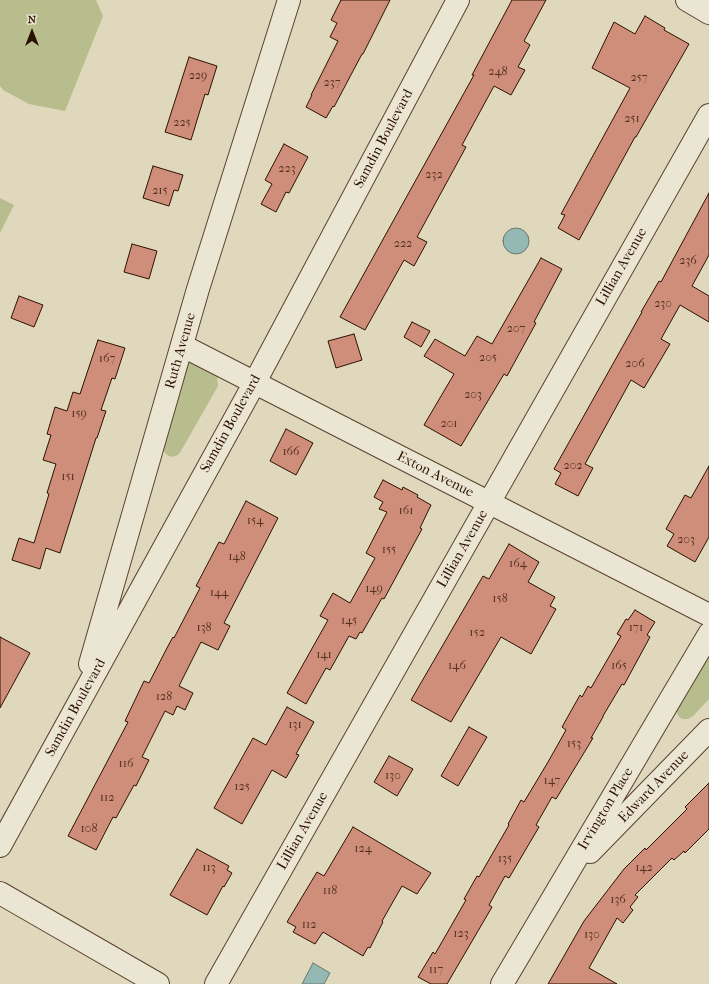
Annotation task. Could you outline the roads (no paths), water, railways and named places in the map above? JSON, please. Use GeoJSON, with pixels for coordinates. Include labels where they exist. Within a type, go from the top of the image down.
{"type":"FeatureCollection","features":[{"type":"Feature","properties":{"kind":"street","name":"Ruth Avenue"},"geometry":{"type":"LineString","coordinates":[[78,704],[183,346],[198,289],[289,0]]}},
{"type":"Feature","properties":{"kind":"street","name":"Samdin Boulevard"},"geometry":{"type":"LineString","coordinates":[[0,846],[255,382],[458,0]]}},
{"type":"Feature","properties":{"kind":"street"},"geometry":{"type":"LineString","coordinates":[[687,0],[709,13]]}},
{"type":"Feature","properties":{"kind":"street","name":"Lillian Avenue"},"geometry":{"type":"LineString","coordinates":[[216,984],[709,115]]}},
{"type":"Feature","properties":{"kind":"street","name":"Exton Avenue"},"geometry":{"type":"LineString","coordinates":[[183,346],[709,615]]}},
{"type":"Feature","properties":{"kind":"street","name":"Irvington Place"},"geometry":{"type":"LineString","coordinates":[[502,984],[709,634]]}},
{"type":"Feature","properties":{"kind":"street","name":"Edward Avenue"},"geometry":{"type":"LineString","coordinates":[[565,878],[709,730]]}},
{"type":"Feature","properties":{"kind":"street"},"geometry":{"type":"LineString","coordinates":[[0,893],[158,984]]}},
{"type":"Feature","properties":{"kind":"water"},"geometry":{"type":"Polygon","coordinates":[[[516,228],[525,232],[529,241],[525,250],[516,254],[507,250],[503,241],[507,232],[516,228]]]}},
{"type":"Feature","properties":{"kind":"water"},"geometry":{"type":"Polygon","coordinates":[[[313,963],[330,973],[324,984],[302,984],[313,963]]]}}]}
